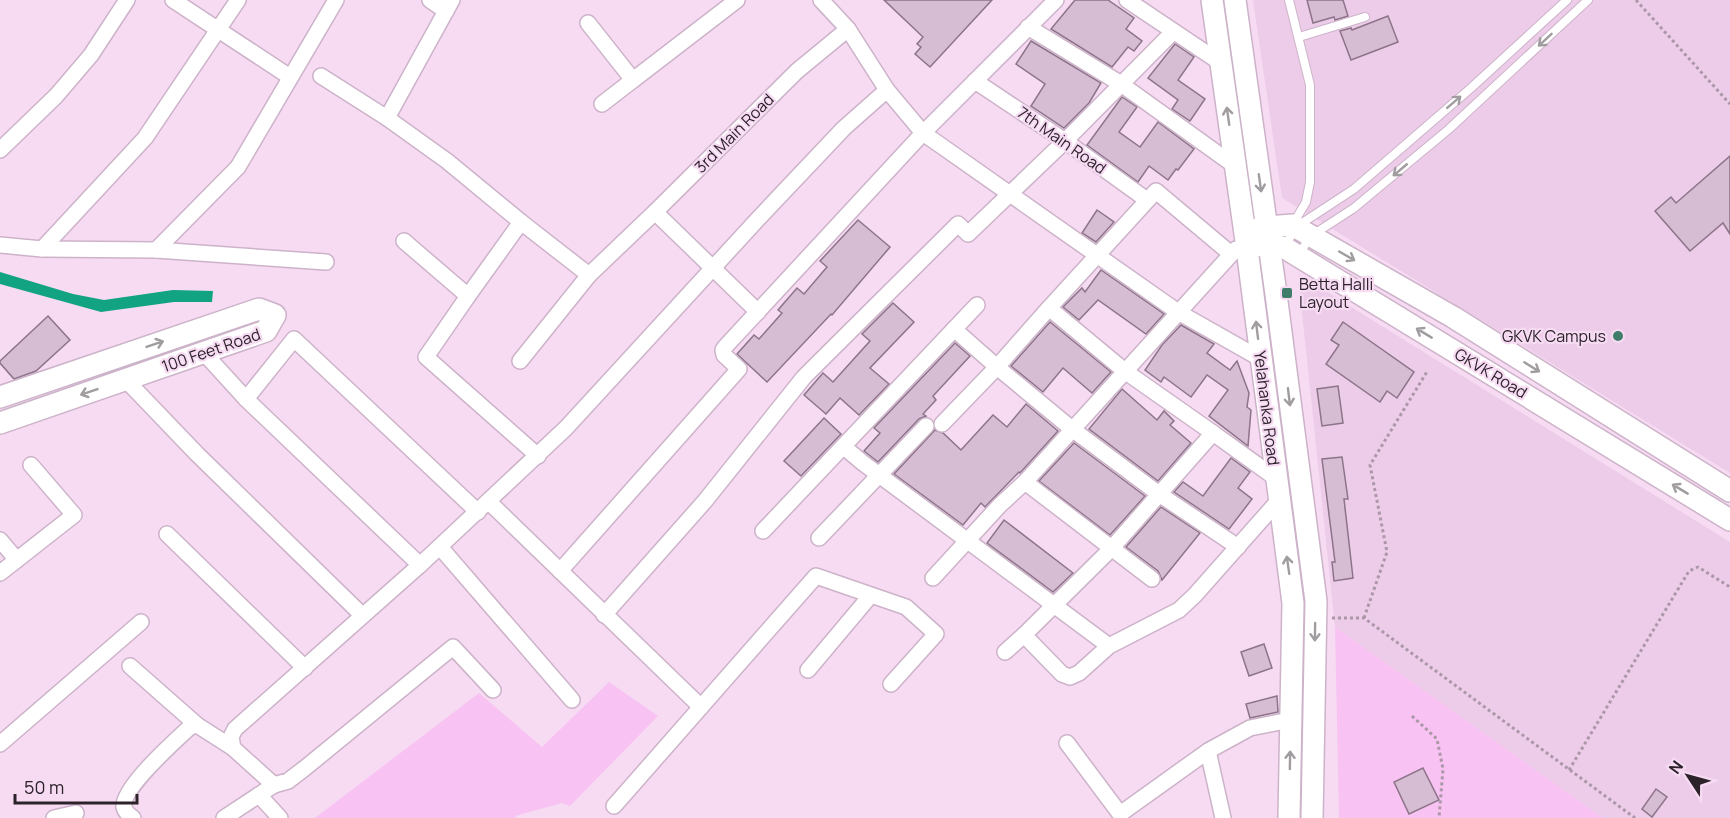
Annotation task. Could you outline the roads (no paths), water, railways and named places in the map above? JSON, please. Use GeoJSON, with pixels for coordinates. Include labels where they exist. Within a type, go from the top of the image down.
{"type":"FeatureCollection","features":[{"type":"Feature","properties":{"kind":"main road","name":"Yelahanka Road"},"geometry":{"type":"LineString","coordinates":[[1212,0],[1235,166],[1240,246],[1261,359],[1293,603],[1289,818]]}},
{"type":"Feature","properties":{"kind":"main road","name":"Yelahanka Road"},"geometry":{"type":"LineString","coordinates":[[1235,0],[1279,243],[1316,601],[1312,818]]}},
{"type":"Feature","properties":{"kind":"main road"},"geometry":{"type":"LineString","coordinates":[[1240,246],[1279,243],[1300,229]]}},
{"type":"Feature","properties":{"kind":"main road","name":"GKVK Road"},"geometry":{"type":"LineString","coordinates":[[1300,229],[1453,317],[1730,491]]}},
{"type":"Feature","properties":{"kind":"main road","name":"GKVK Road"},"geometry":{"type":"LineString","coordinates":[[1279,243],[1730,520]]}},
{"type":"Feature","properties":{"kind":"main road","name":"100 Feet Road"},"geometry":{"type":"LineString","coordinates":[[0,397],[259,309],[275,315],[266,331],[0,423]]}},
{"type":"Feature","properties":{"kind":"street"},"geometry":{"type":"LineString","coordinates":[[0,150],[56,96],[91,55],[127,0]]}},
{"type":"Feature","properties":{"kind":"street"},"geometry":{"type":"LineString","coordinates":[[173,0],[291,78]]}},
{"type":"Feature","properties":{"kind":"street"},"geometry":{"type":"LineString","coordinates":[[42,249],[145,138],[238,0]]}},
{"type":"Feature","properties":{"kind":"street"},"geometry":{"type":"LineString","coordinates":[[156,250],[238,167],[336,0]]}},
{"type":"Feature","properties":{"kind":"street"},"geometry":{"type":"LineString","coordinates":[[387,118],[449,5],[430,0]]}},
{"type":"Feature","properties":{"kind":"street"},"geometry":{"type":"LineString","coordinates":[[602,104],[737,0]]}},
{"type":"Feature","properties":{"kind":"street"},"geometry":{"type":"LineString","coordinates":[[821,0],[848,29],[886,90],[923,133],[1178,312],[1261,359]]}},
{"type":"Feature","properties":{"kind":"street"},"geometry":{"type":"LineString","coordinates":[[560,571],[739,369],[724,355],[723,351],[923,133],[1056,0]]}},
{"type":"Feature","properties":{"kind":"street"},"geometry":{"type":"LineString","coordinates":[[1126,0],[1221,63]]}},
{"type":"Feature","properties":{"kind":"street"},"geometry":{"type":"LineString","coordinates":[[588,23],[633,80]]}},
{"type":"Feature","properties":{"kind":"street"},"geometry":{"type":"LineString","coordinates":[[1028,27],[1121,84],[1235,166]]}},
{"type":"Feature","properties":{"kind":"street","name":"3rd Main Road"},"geometry":{"type":"LineString","coordinates":[[520,361],[589,275],[797,71],[848,29]]}},
{"type":"Feature","properties":{"kind":"street"},"geometry":{"type":"LineString","coordinates":[[604,615],[705,501],[812,369],[958,224],[968,234],[1011,195],[1173,32]]}},
{"type":"Feature","properties":{"kind":"street"},"geometry":{"type":"LineString","coordinates":[[321,76],[387,118],[447,161],[589,275]]}},
{"type":"Feature","properties":{"kind":"street","name":"7th Main Road"},"geometry":{"type":"LineString","coordinates":[[975,81],[1065,141],[1147,200]]}},
{"type":"Feature","properties":{"kind":"street"},"geometry":{"type":"LineString","coordinates":[[233,748],[231,737],[235,729],[440,547],[538,456],[844,128],[886,90]]}},
{"type":"Feature","properties":{"kind":"street"},"geometry":{"type":"LineString","coordinates":[[933,578],[966,540],[1025,482],[1240,246],[1156,191],[942,424]]}},
{"type":"Feature","properties":{"kind":"street"},"geometry":{"type":"LineString","coordinates":[[655,212],[712,270],[758,312]]}},
{"type":"Feature","properties":{"kind":"street"},"geometry":{"type":"LineString","coordinates":[[521,222],[426,357],[538,456]]}},
{"type":"Feature","properties":{"kind":"street"},"geometry":{"type":"LineString","coordinates":[[404,241],[468,296]]}},
{"type":"Feature","properties":{"kind":"street"},"geometry":{"type":"LineString","coordinates":[[0,244],[42,249],[156,250],[326,262]]}},
{"type":"Feature","properties":{"kind":"street"},"geometry":{"type":"LineString","coordinates":[[763,531],[977,304]]}},
{"type":"Feature","properties":{"kind":"street"},"geometry":{"type":"LineString","coordinates":[[1049,308],[1126,372],[1276,479]]}},
{"type":"Feature","properties":{"kind":"street"},"geometry":{"type":"LineString","coordinates":[[954,329],[996,367],[1072,429],[1159,494],[1238,547]]}},
{"type":"Feature","properties":{"kind":"street"},"geometry":{"type":"LineString","coordinates":[[246,399],[294,339],[560,571],[701,707]]}},
{"type":"Feature","properties":{"kind":"street"},"geometry":{"type":"LineString","coordinates":[[204,353],[246,399],[420,565]]}},
{"type":"Feature","properties":{"kind":"street"},"geometry":{"type":"LineString","coordinates":[[126,380],[197,454],[362,615]]}},
{"type":"Feature","properties":{"kind":"street"},"geometry":{"type":"LineString","coordinates":[[819,538],[926,426]]}},
{"type":"Feature","properties":{"kind":"street"},"geometry":{"type":"LineString","coordinates":[[1005,652],[1055,606],[1111,549],[1214,434]]}},
{"type":"Feature","properties":{"kind":"street"},"geometry":{"type":"LineString","coordinates":[[844,447],[1109,646]]}},
{"type":"Feature","properties":{"kind":"street"},"geometry":{"type":"LineString","coordinates":[[0,573],[74,515],[31,465]]}},
{"type":"Feature","properties":{"kind":"street"},"geometry":{"type":"LineString","coordinates":[[1025,482],[1152,579]]}},
{"type":"Feature","properties":{"kind":"street"},"geometry":{"type":"LineString","coordinates":[[1024,635],[1062,674],[1070,677],[1079,673],[1109,646],[1179,610],[1279,500]]}},
{"type":"Feature","properties":{"kind":"street"},"geometry":{"type":"LineString","coordinates":[[167,534],[305,668]]}},
{"type":"Feature","properties":{"kind":"street"},"geometry":{"type":"LineString","coordinates":[[0,540],[17,560]]}},
{"type":"Feature","properties":{"kind":"street"},"geometry":{"type":"LineString","coordinates":[[440,547],[572,700]]}},
{"type":"Feature","properties":{"kind":"street"},"geometry":{"type":"LineString","coordinates":[[614,806],[816,576],[906,607],[936,634],[891,684]]}},
{"type":"Feature","properties":{"kind":"street"},"geometry":{"type":"LineString","coordinates":[[808,670],[871,595]]}},
{"type":"Feature","properties":{"kind":"street"},"geometry":{"type":"LineString","coordinates":[[0,744],[141,622]]}},
{"type":"Feature","properties":{"kind":"street"},"geometry":{"type":"LineString","coordinates":[[224,818],[273,785],[288,781],[453,647],[493,690]]}},
{"type":"Feature","properties":{"kind":"street"},"geometry":{"type":"LineString","coordinates":[[130,666],[197,725],[233,748],[273,785]]}},
{"type":"Feature","properties":{"kind":"street"},"geometry":{"type":"LineString","coordinates":[[1067,743],[1120,816],[1208,751],[1250,728],[1290,720]]}},
{"type":"Feature","properties":{"kind":"street"},"geometry":{"type":"LineString","coordinates":[[133,818],[125,810],[124,804],[131,790],[158,756],[190,727],[197,725]]}},
{"type":"Feature","properties":{"kind":"street"},"geometry":{"type":"LineString","coordinates":[[1208,751],[1223,818]]}},
{"type":"Feature","properties":{"kind":"street"},"geometry":{"type":"LineString","coordinates":[[259,795],[280,818]]}},
{"type":"Feature","properties":{"kind":"street"},"geometry":{"type":"LineString","coordinates":[[54,818],[76,813]]}},
{"type":"Feature","properties":{"kind":"lane"},"geometry":{"type":"LineString","coordinates":[[1289,0],[1310,85],[1310,183],[1300,229]]}},
{"type":"Feature","properties":{"kind":"lane"},"geometry":{"type":"LineString","coordinates":[[1279,243],[1346,195],[1471,88],[1567,0]]}},
{"type":"Feature","properties":{"kind":"lane"},"geometry":{"type":"LineString","coordinates":[[1300,229],[1354,208],[1449,129],[1588,0]]}},
{"type":"Feature","properties":{"kind":"lane"},"geometry":{"type":"LineString","coordinates":[[1299,38],[1365,17]]}},
{"type":"Feature","properties":{"kind":"place","name":"Betta Halli Layout"},"geometry":{"type":"Point","coordinates":[1287,293]}},
{"type":"Feature","properties":{"kind":"place","name":"GKVK Campus"},"geometry":{"type":"Point","coordinates":[1618,336]}}]}
